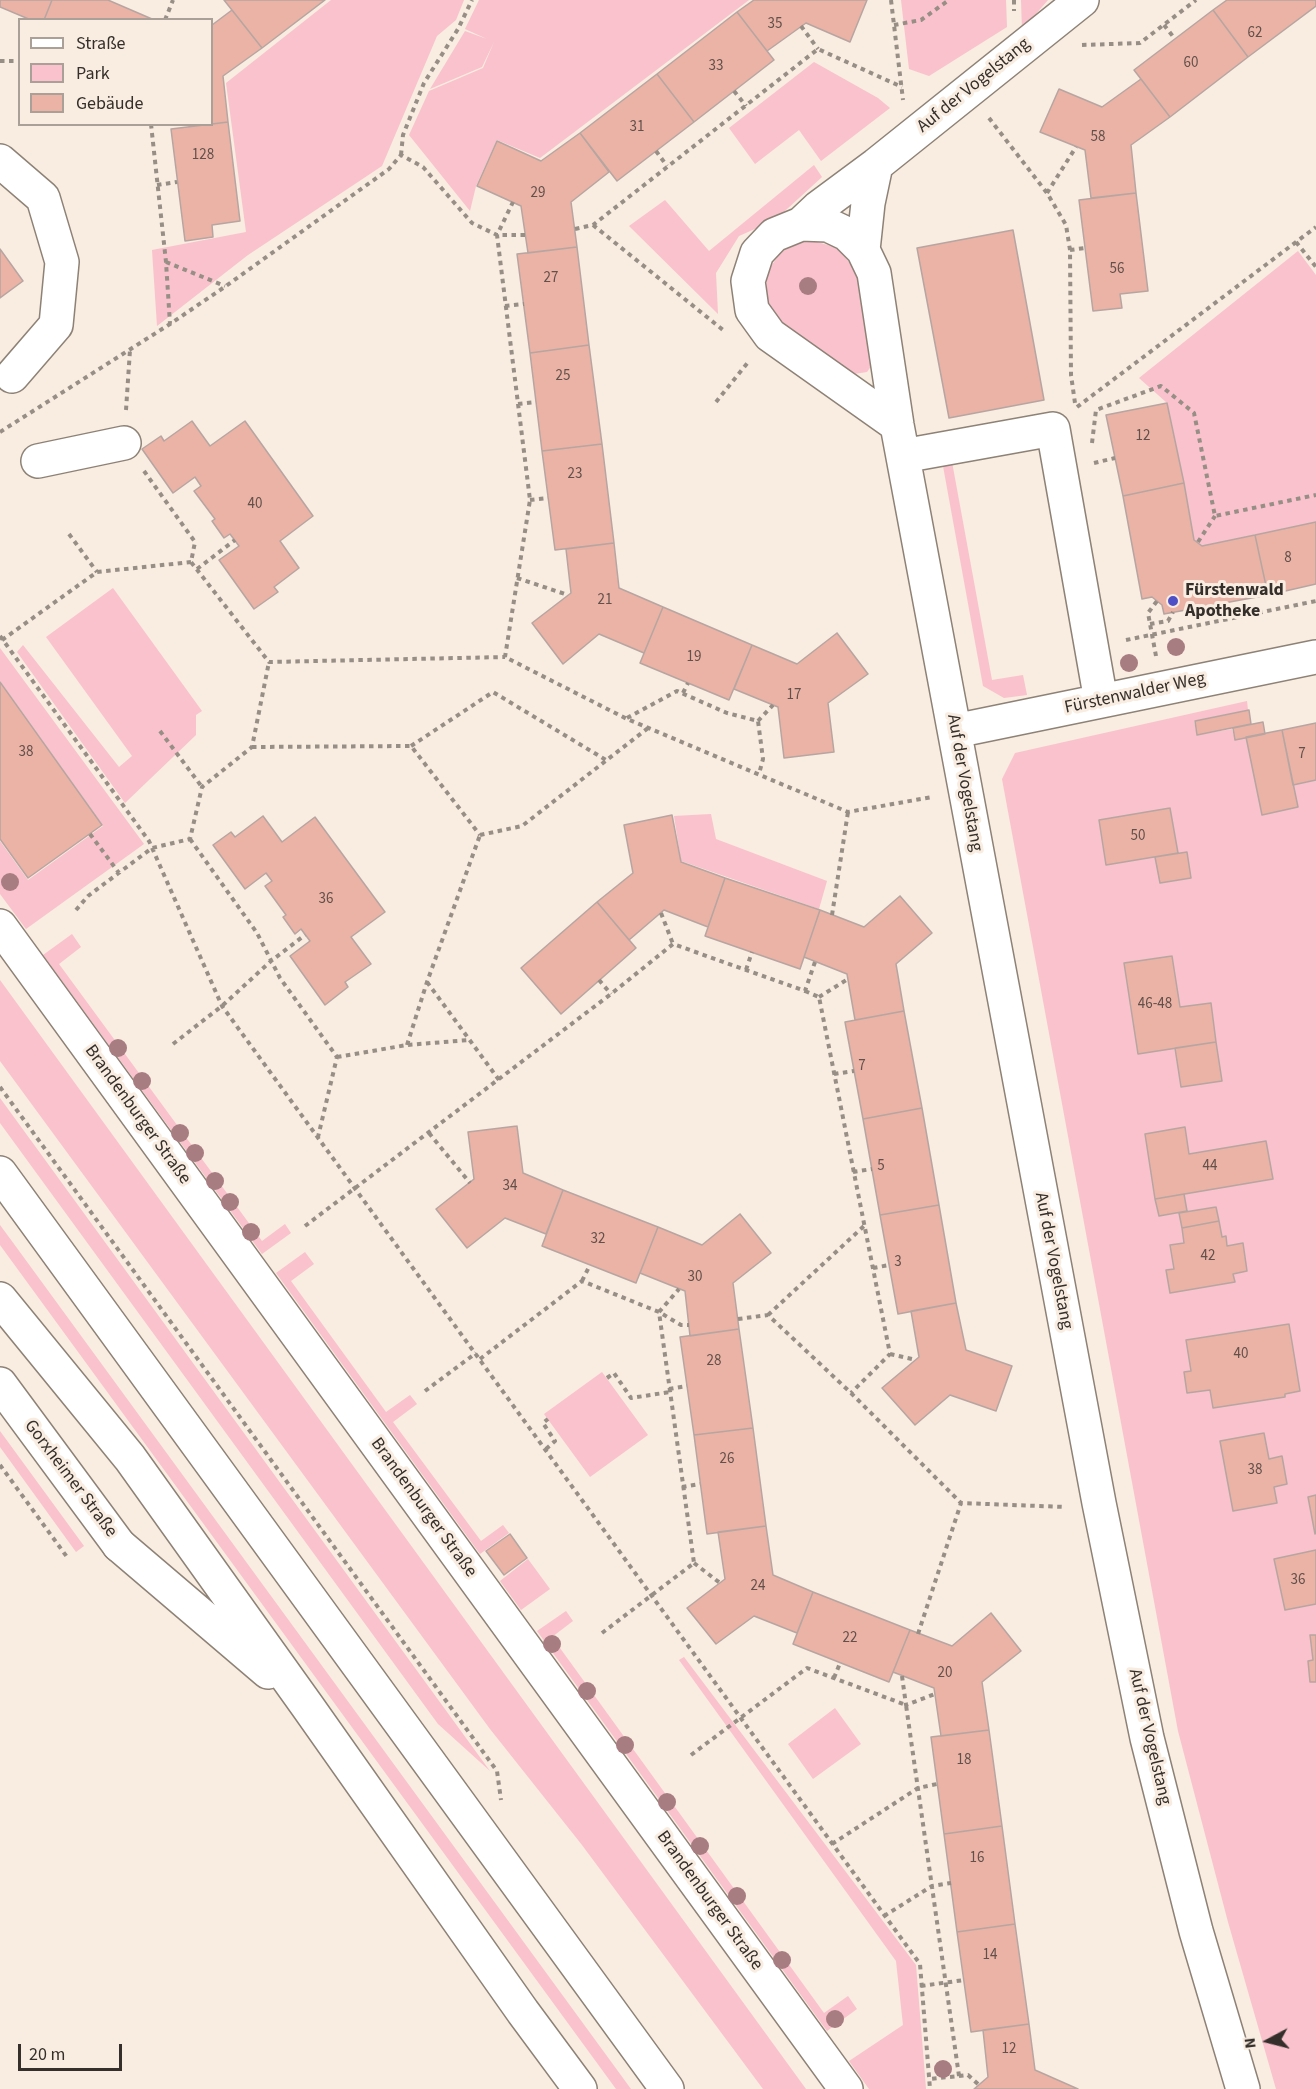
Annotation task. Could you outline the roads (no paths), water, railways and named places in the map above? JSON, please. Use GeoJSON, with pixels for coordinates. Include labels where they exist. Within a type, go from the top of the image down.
{"type":"FeatureCollection","features":[{"type":"Feature","properties":{"kind":"main road","name":"Auf der Vogelstang"},"geometry":{"type":"LineString","coordinates":[[900,441],[770,335],[752,310],[748,281],[757,253],[774,235],[801,224],[1068,9]]}},
{"type":"Feature","properties":{"kind":"main road"},"geometry":{"type":"LineString","coordinates":[[0,161],[43,198],[62,262],[56,325],[12,376]]}},
{"type":"Feature","properties":{"kind":"main road","name":"Auf der Vogelstang"},"geometry":{"type":"LineString","coordinates":[[863,250],[868,203],[876,165]]}},
{"type":"Feature","properties":{"kind":"main road","name":"Auf der Vogelstang"},"geometry":{"type":"LineString","coordinates":[[801,224],[828,225],[847,234],[863,250],[874,273],[900,441],[1099,1503],[1148,1738],[1196,1930],[1243,2089]]}},
{"type":"Feature","properties":{"kind":"main road"},"geometry":{"type":"LineString","coordinates":[[900,441],[1053,429],[1101,701]]}},
{"type":"Feature","properties":{"kind":"main road"},"geometry":{"type":"LineString","coordinates":[[38,461],[124,443]]}},
{"type":"Feature","properties":{"kind":"main road","name":"Fürstenwalder Weg"},"geometry":{"type":"LineString","coordinates":[[955,731],[1316,657]]}},
{"type":"Feature","properties":{"kind":"main road","name":"Brandenburger Straße"},"geometry":{"type":"LineString","coordinates":[[0,926],[846,2089]]}},
{"type":"Feature","properties":{"kind":"main road"},"geometry":{"type":"LineString","coordinates":[[0,1173],[667,2089]]}},
{"type":"Feature","properties":{"kind":"main road"},"geometry":{"type":"LineString","coordinates":[[0,1299],[130,1458],[580,2089]]}},
{"type":"Feature","properties":{"kind":"main road","name":"Gorxheimer Straße"},"geometry":{"type":"LineString","coordinates":[[0,1384],[119,1545],[308,1707]]}},
{"type":"Feature","properties":{"kind":"place","name":"Fürstenwald Apotheke"},"geometry":{"type":"Point","coordinates":[1173,601]}}]}
